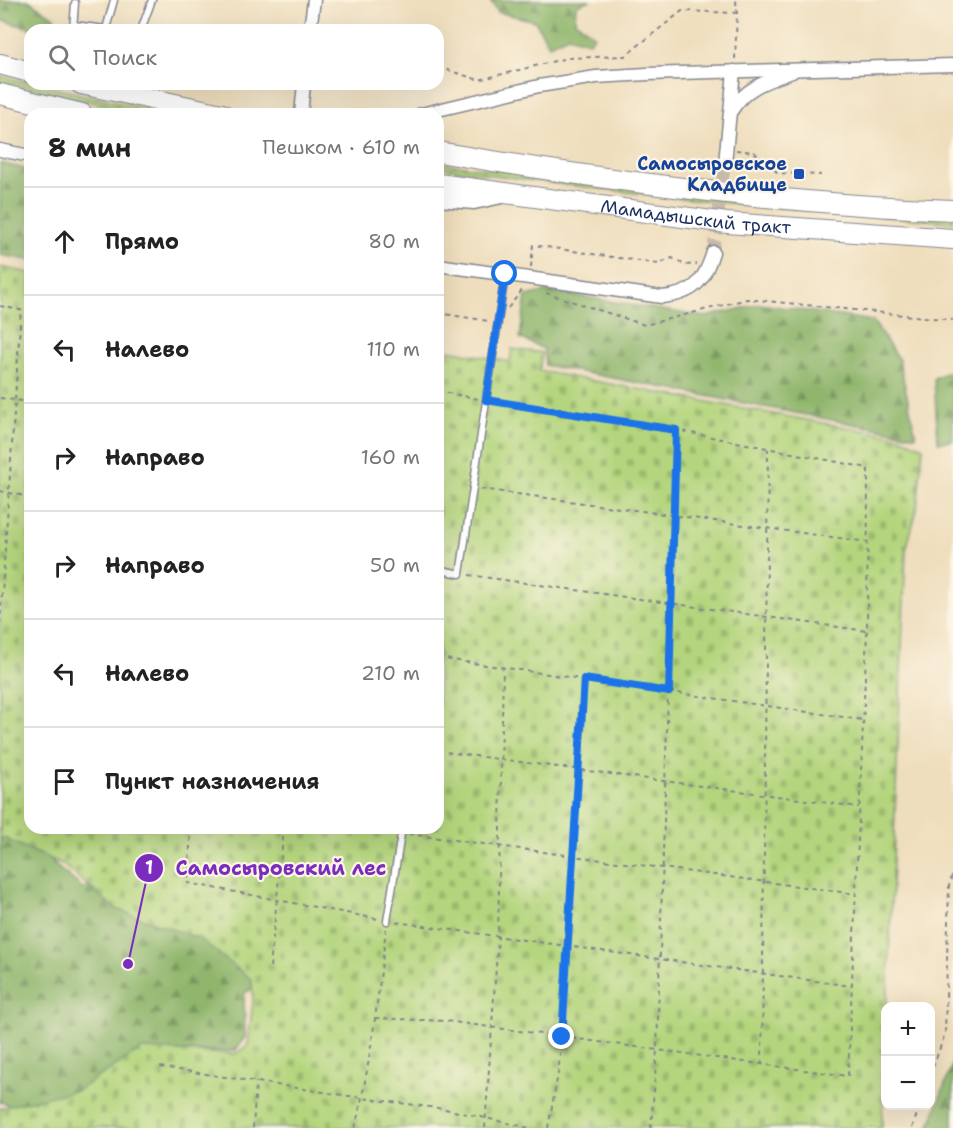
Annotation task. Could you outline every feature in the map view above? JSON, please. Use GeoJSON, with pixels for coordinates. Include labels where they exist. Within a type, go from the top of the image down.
{"type":"FeatureCollection","features":[{"type":"Feature","properties":{"kind":"main road"},"geometry":{"type":"LineString","coordinates":[[0,64],[24,70]]}},
{"type":"Feature","properties":{"kind":"main road"},"geometry":{"type":"LineString","coordinates":[[109,90],[194,108]]}},
{"type":"Feature","properties":{"kind":"main road"},"geometry":{"type":"LineString","coordinates":[[0,94],[57,108]]}},
{"type":"Feature","properties":{"kind":"main road","name":"Мамадышский тракт"},"geometry":{"type":"LineString","coordinates":[[444,153],[534,168],[730,194],[911,209],[953,210]]}},
{"type":"Feature","properties":{"kind":"main road","name":"Мамадышский тракт"},"geometry":{"type":"LineString","coordinates":[[444,185],[727,223],[953,239]]}},
{"type":"Feature","properties":{"kind":"street"},"geometry":{"type":"LineString","coordinates":[[311,24],[314,0]]}},
{"type":"Feature","properties":{"kind":"street"},"geometry":{"type":"LineString","coordinates":[[444,109],[539,87],[596,78],[734,70],[953,65]]}},
{"type":"Feature","properties":{"kind":"street"},"geometry":{"type":"LineString","coordinates":[[730,113],[739,99],[749,90],[801,69]]}},
{"type":"Feature","properties":{"kind":"street"},"geometry":{"type":"LineString","coordinates":[[725,163],[734,70]]}},
{"type":"Feature","properties":{"kind":"street"},"geometry":{"type":"LineString","coordinates":[[302,108],[303,90]]}},
{"type":"Feature","properties":{"kind":"street"},"geometry":{"type":"LineString","coordinates":[[0,150],[24,155]]}},
{"type":"Feature","properties":{"kind":"street"},"geometry":{"type":"LineString","coordinates":[[444,200],[474,203],[513,195]]}},
{"type":"Feature","properties":{"kind":"street"},"geometry":{"type":"LineString","coordinates":[[444,266],[663,297],[677,296],[690,291],[708,266],[712,252]]}},
{"type":"Feature","properties":{"kind":"lane"},"geometry":{"type":"LineString","coordinates":[[107,24],[114,0]]}},
{"type":"Feature","properties":{"kind":"lane"},"geometry":{"type":"LineString","coordinates":[[143,24],[152,0]]}},
{"type":"Feature","properties":{"kind":"lane"},"geometry":{"type":"LineString","coordinates":[[74,24],[75,3]]}},
{"type":"Feature","properties":{"kind":"lane"},"geometry":{"type":"LineString","coordinates":[[444,570],[460,574],[505,274]]}},
{"type":"Feature","properties":{"kind":"lane"},"geometry":{"type":"LineString","coordinates":[[387,921],[401,834]]}},
{"type":"Feature","properties":{"kind":"path"},"geometry":{"type":"LineString","coordinates":[[734,70],[736,0]]}},
{"type":"Feature","properties":{"kind":"path"},"geometry":{"type":"LineString","coordinates":[[444,69],[479,80],[567,58],[625,56],[682,11],[737,13]]}},
{"type":"Feature","properties":{"kind":"path"},"geometry":{"type":"LineString","coordinates":[[754,152],[778,173],[821,175]]}},
{"type":"Feature","properties":{"kind":"path"},"geometry":{"type":"LineString","coordinates":[[530,278],[531,288],[645,325],[747,299],[953,320]]}},
{"type":"Feature","properties":{"kind":"path"},"geometry":{"type":"LineString","coordinates":[[0,306],[24,311]]}},
{"type":"Feature","properties":{"kind":"path"},"geometry":{"type":"LineString","coordinates":[[0,624],[21,310]]}},
{"type":"Feature","properties":{"kind":"path"},"geometry":{"type":"LineString","coordinates":[[375,1018],[446,1021],[848,1076],[867,631],[868,468],[676,430],[444,392]]}},
{"type":"Feature","properties":{"kind":"path"},"geometry":{"type":"LineString","coordinates":[[0,398],[24,401]]}},
{"type":"Feature","properties":{"kind":"path"},"geometry":{"type":"LineString","coordinates":[[651,1128],[657,1050],[676,430]]}},
{"type":"Feature","properties":{"kind":"path"},"geometry":{"type":"LineString","coordinates":[[762,1064],[768,449]]}},
{"type":"Feature","properties":{"kind":"path"},"geometry":{"type":"LineString","coordinates":[[473,488],[868,542]]}},
{"type":"Feature","properties":{"kind":"path"},"geometry":{"type":"LineString","coordinates":[[0,491],[24,495]]}},
{"type":"Feature","properties":{"kind":"path"},"geometry":{"type":"LineString","coordinates":[[460,574],[867,631]]}},
{"type":"Feature","properties":{"kind":"path"},"geometry":{"type":"LineString","coordinates":[[444,659],[863,720]]}},
{"type":"Feature","properties":{"kind":"path"},"geometry":{"type":"LineString","coordinates":[[485,1128],[498,937],[503,668]]}},
{"type":"Feature","properties":{"kind":"path"},"geometry":{"type":"LineString","coordinates":[[548,1128],[562,1037],[584,679]]}},
{"type":"Feature","properties":{"kind":"path"},"geometry":{"type":"LineString","coordinates":[[444,752],[859,807]]}},
{"type":"Feature","properties":{"kind":"path"},"geometry":{"type":"LineString","coordinates":[[191,834],[188,883],[387,921],[852,986]]}},
{"type":"Feature","properties":{"kind":"path"},"geometry":{"type":"LineString","coordinates":[[270,967],[283,834]]}},
{"type":"Feature","properties":{"kind":"path"},"geometry":{"type":"LineString","coordinates":[[426,834],[856,894]]}},
{"type":"Feature","properties":{"kind":"path"},"geometry":{"type":"LineString","coordinates":[[935,1062],[945,1034],[949,886],[953,872]]}},
{"type":"Feature","properties":{"kind":"path"},"geometry":{"type":"LineString","coordinates":[[355,1128],[375,1018],[387,921]]}},
{"type":"Feature","properties":{"kind":"path"},"geometry":{"type":"LineString","coordinates":[[160,1067],[445,1109],[530,1128]]}},
{"type":"Feature","properties":{"kind":"path"},"geometry":{"type":"LineString","coordinates":[[253,1128],[256,1082]]}},
{"type":"Feature","properties":{"kind":"path"},"geometry":{"type":"LineString","coordinates":[[912,1128],[919,1110]]}},
{"type":"Feature","properties":{"kind":"green space"},"geometry":{"type":"Polygon","coordinates":[[[0,0],[28,0],[54,17],[57,24],[24,24],[24,26],[0,20],[0,0]]]}},
{"type":"Feature","properties":{"kind":"green space"},"geometry":{"type":"Polygon","coordinates":[[[490,0],[591,0],[576,5],[575,21],[594,35],[590,42],[568,36],[549,45],[535,21],[498,12],[490,0]]]}},
{"type":"Feature","properties":{"kind":"green space"},"geometry":{"type":"Polygon","coordinates":[[[0,76],[24,81],[24,87],[0,81],[0,76]]]}},
{"type":"Feature","properties":{"kind":"green space"},"geometry":{"type":"Polygon","coordinates":[[[39,90],[62,90],[142,108],[116,108],[39,90]]]}},
{"type":"Feature","properties":{"kind":"green space"},"geometry":{"type":"Polygon","coordinates":[[[0,163],[24,169],[24,259],[0,255],[0,163]]]}},
{"type":"Feature","properties":{"kind":"green space"},"geometry":{"type":"Polygon","coordinates":[[[444,164],[542,176],[953,217],[953,222],[760,206],[444,168],[444,164]]]}},
{"type":"Feature","properties":{"kind":"green space"},"geometry":{"type":"Polygon","coordinates":[[[0,267],[24,272],[24,834],[444,834],[444,349],[510,362],[512,349],[542,353],[539,371],[899,437],[923,447],[917,509],[906,550],[887,1002],[881,1002],[882,1128],[0,1128],[0,1108],[78,1090],[142,1049],[235,1054],[248,1045],[253,1001],[252,980],[200,939],[116,909],[62,864],[4,838],[0,839],[0,267]]]}},
{"type":"Feature","properties":{"kind":"green space"},"geometry":{"type":"Polygon","coordinates":[[[548,291],[705,317],[760,304],[873,321],[899,360],[916,436],[545,365],[544,349],[520,338],[526,296],[548,291]]]}},
{"type":"Feature","properties":{"kind":"green space"},"geometry":{"type":"Polygon","coordinates":[[[953,370],[953,441],[938,442],[934,378],[953,370]]]}},
{"type":"Feature","properties":{"kind":"green space"},"geometry":{"type":"Polygon","coordinates":[[[0,821],[40,844],[56,866],[84,889],[97,874],[268,977],[244,994],[245,1037],[235,1051],[143,1051],[84,1091],[16,1109],[0,1103],[0,821]]]}},
{"type":"Feature","properties":{"kind":"green space"},"geometry":{"type":"Polygon","coordinates":[[[953,1062],[953,1128],[929,1128],[953,1062]]]}},
{"type":"Feature","properties":{"kind":"tunnel"},"geometry":{"type":"LineString","coordinates":[[713,252],[725,163]]}},
{"type":"Feature","properties":{"kind":"place","name":"Самосыровское Кладбище"},"geometry":{"type":"Point","coordinates":[799,174]}},
{"type":"Feature","properties":{"kind":"place","name":"Самосыровский лес"},"geometry":{"type":"Point","coordinates":[128,964]}},
{"type":"Feature","properties":{"kind":"route"},"geometry":{"type":"LineString","coordinates":[[505,274],[486,400],[676,430],[669,692],[584,679],[562,1037]]}}]}
